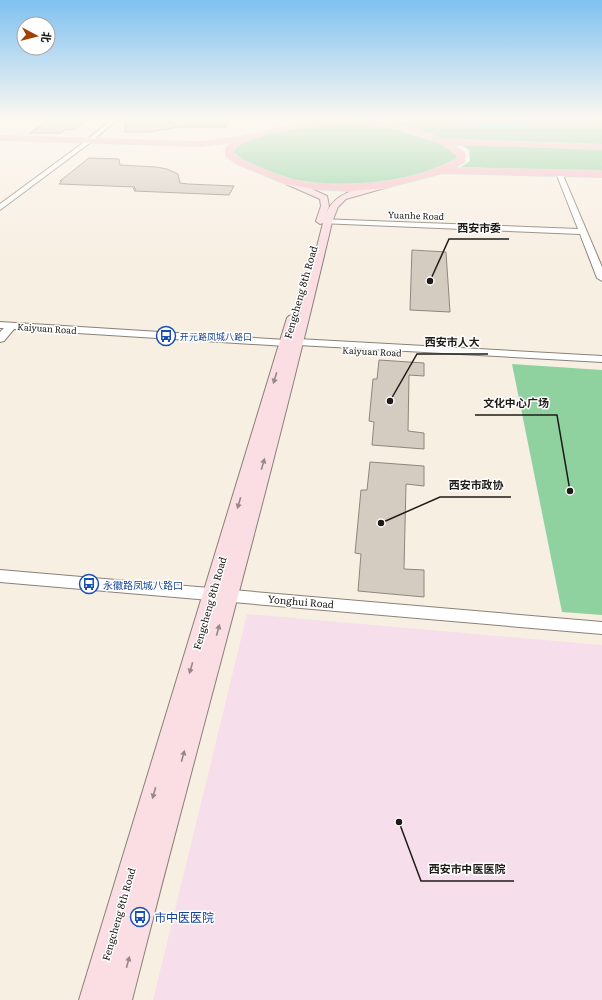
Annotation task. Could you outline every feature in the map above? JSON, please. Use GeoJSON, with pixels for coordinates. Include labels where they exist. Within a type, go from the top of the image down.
{"type":"FeatureCollection","features":[{"type":"Feature","properties":{"kind":"main road"},"geometry":{"type":"LineString","coordinates":[[244,164],[318,194],[324,198],[324,221]]}},
{"type":"Feature","properties":{"kind":"main road"},"geometry":{"type":"LineString","coordinates":[[444,170],[455,164]]}},
{"type":"Feature","properties":{"kind":"main road"},"geometry":{"type":"LineString","coordinates":[[481,164],[489,167],[513,171]]}},
{"type":"Feature","properties":{"kind":"main road"},"geometry":{"type":"LineString","coordinates":[[324,221],[334,206],[343,197],[444,170],[602,174]]}},
{"type":"Feature","properties":{"kind":"main road"},"geometry":{"type":"LineString","coordinates":[[289,182],[315,186],[350,188],[385,185]]}},
{"type":"Feature","properties":{"kind":"main road","name":"Fengcheng 8th Road"},"geometry":{"type":"LineString","coordinates":[[93,1000],[220,594],[293,344],[324,221]]}},
{"type":"Feature","properties":{"kind":"main road","name":"Fengcheng 8th Road"},"geometry":{"type":"LineString","coordinates":[[118,1000],[220,594]]}},
{"type":"Feature","properties":{"kind":"street"},"geometry":{"type":"LineString","coordinates":[[0,201],[48,164]]}},
{"type":"Feature","properties":{"kind":"street"},"geometry":{"type":"LineString","coordinates":[[0,208],[17,197],[56,164]]}},
{"type":"Feature","properties":{"kind":"street"},"geometry":{"type":"LineString","coordinates":[[559,173],[602,278]]}},
{"type":"Feature","properties":{"kind":"street","name":"Yuanhe Road"},"geometry":{"type":"LineString","coordinates":[[324,221],[582,232]]}},
{"type":"Feature","properties":{"kind":"street","name":"Kaiyuan Road"},"geometry":{"type":"LineString","coordinates":[[0,326],[602,364]]}},
{"type":"Feature","properties":{"kind":"street"},"geometry":{"type":"LineString","coordinates":[[0,339],[11,326]]}},
{"type":"Feature","properties":{"kind":"street","name":"Kaiyuan Road"},"geometry":{"type":"LineString","coordinates":[[293,344],[602,359]]}},
{"type":"Feature","properties":{"kind":"street","name":"Yonghui Road"},"geometry":{"type":"LineString","coordinates":[[0,576],[602,628]]}},
{"type":"Feature","properties":{"kind":"shaded area"},"geometry":{"type":"Polygon","coordinates":[[[247,614],[602,645],[602,1000],[153,1000],[247,614]]]}},
{"type":"Feature","properties":{"kind":"green space"},"geometry":{"type":"Polygon","coordinates":[[[250,164],[449,164],[439,169],[385,183],[360,186],[306,183],[288,179],[250,164]]]}},
{"type":"Feature","properties":{"kind":"green space"},"geometry":{"type":"Polygon","coordinates":[[[466,164],[602,164],[602,172],[461,167],[466,164]]]}},
{"type":"Feature","properties":{"kind":"green space"},"geometry":{"type":"Polygon","coordinates":[[[512,364],[602,370],[602,615],[562,612],[512,364]]]}},
{"type":"Feature","properties":{"kind":"building"},"geometry":{"type":"Polygon","coordinates":[[[82,164],[120,164],[120,165],[167,169],[178,174],[180,183],[234,186],[229,195],[134,191],[136,189],[133,189],[135,187],[59,184],[62,181],[60,181],[82,164]]]}},
{"type":"Feature","properties":{"kind":"building"},"geometry":{"type":"Polygon","coordinates":[[[412,250],[446,252],[450,312],[410,310],[412,250]]]}},
{"type":"Feature","properties":{"kind":"building"},"geometry":{"type":"Polygon","coordinates":[[[379,360],[424,363],[424,376],[409,375],[408,431],[424,433],[424,449],[372,445],[374,422],[369,421],[373,379],[377,379],[379,360]]]}},
{"type":"Feature","properties":{"kind":"building"},"geometry":{"type":"Polygon","coordinates":[[[370,462],[424,466],[424,486],[406,484],[404,569],[424,570],[424,597],[358,591],[361,554],[355,553],[361,490],[367,490],[370,462]]]}},
{"type":"Feature","properties":{"kind":"place","name":"西安市委"},"geometry":{"type":"Point","coordinates":[430,281]}},
{"type":"Feature","properties":{"kind":"place","name":"开元路凤城八路口"},"geometry":{"type":"Point","coordinates":[166,336]}},
{"type":"Feature","properties":{"kind":"place","name":"西安市人大"},"geometry":{"type":"Point","coordinates":[390,401]}},
{"type":"Feature","properties":{"kind":"place","name":"文化中心广场"},"geometry":{"type":"Point","coordinates":[570,491]}},
{"type":"Feature","properties":{"kind":"place","name":"西安市政协"},"geometry":{"type":"Point","coordinates":[381,523]}},
{"type":"Feature","properties":{"kind":"place","name":"永徽路凤城八路口"},"geometry":{"type":"Point","coordinates":[89,584]}},
{"type":"Feature","properties":{"kind":"place","name":"西安市中医医院"},"geometry":{"type":"Point","coordinates":[399,822]}},
{"type":"Feature","properties":{"kind":"place","name":"市中医医院"},"geometry":{"type":"Point","coordinates":[140,917]}}]}
